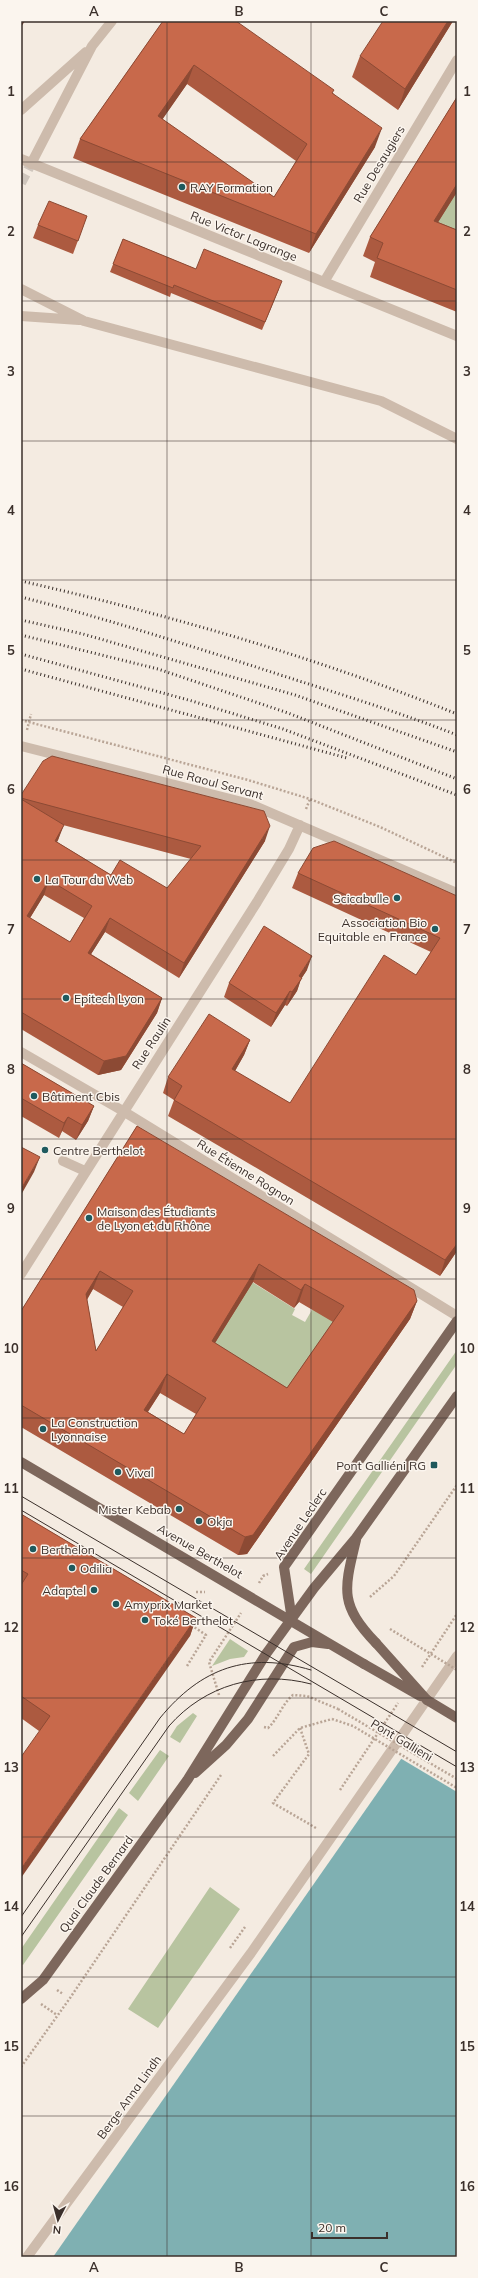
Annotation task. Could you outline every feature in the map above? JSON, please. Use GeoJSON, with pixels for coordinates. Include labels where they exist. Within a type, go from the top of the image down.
{"type":"FeatureCollection","features":[{"type":"Feature","properties":{"kind":"main road","name":"Avenue Leclerc"},"geometry":{"type":"LineString","coordinates":[[292,1620],[284,1567],[457,1322]]}},
{"type":"Feature","properties":{"kind":"main road"},"geometry":{"type":"LineString","coordinates":[[292,1620],[314,1588],[356,1538],[457,1396]]}},
{"type":"Feature","properties":{"kind":"main road","name":"Avenue Berthelot"},"geometry":{"type":"LineString","coordinates":[[21,1462],[427,1700]]}},
{"type":"Feature","properties":{"kind":"main road"},"geometry":{"type":"LineString","coordinates":[[356,1538],[347,1577],[346,1598],[349,1608],[362,1628],[427,1700],[457,1718]]}},
{"type":"Feature","properties":{"kind":"main road","name":"Quai Claude Bernard"},"geometry":{"type":"LineString","coordinates":[[22,1994],[43,1980],[188,1779],[266,1654],[292,1620]]}},
{"type":"Feature","properties":{"kind":"main road","name":"Quai Claude Bernard"},"geometry":{"type":"LineString","coordinates":[[188,1779],[226,1745],[248,1719],[294,1647],[312,1642],[336,1646]]}},
{"type":"Feature","properties":{"kind":"street"},"geometry":{"type":"LineString","coordinates":[[21,110],[92,46],[112,21]]}},
{"type":"Feature","properties":{"kind":"street"},"geometry":{"type":"LineString","coordinates":[[31,164],[92,46]]}},
{"type":"Feature","properties":{"kind":"street","name":"Rue Desaugiers"},"geometry":{"type":"LineString","coordinates":[[324,282],[457,60]]}},
{"type":"Feature","properties":{"kind":"street","name":"Rue Victor Lagrange"},"geometry":{"type":"LineString","coordinates":[[21,159],[457,336]]}},
{"type":"Feature","properties":{"kind":"street"},"geometry":{"type":"LineString","coordinates":[[21,289],[84,321]]}},
{"type":"Feature","properties":{"kind":"street"},"geometry":{"type":"LineString","coordinates":[[21,316],[84,321],[381,401],[457,439]]}},
{"type":"Feature","properties":{"kind":"street","name":"Rue Raoul Servant"},"geometry":{"type":"LineString","coordinates":[[22,747],[250,804],[457,894]]}},
{"type":"Feature","properties":{"kind":"street","name":"Rue Raulin"},"geometry":{"type":"LineString","coordinates":[[21,1274],[257,902],[289,849],[300,825]]}},
{"type":"Feature","properties":{"kind":"street","name":"Rue Étienne Rognon"},"geometry":{"type":"LineString","coordinates":[[21,1052],[123,1111],[457,1316]]}},
{"type":"Feature","properties":{"kind":"street"},"geometry":{"type":"LineString","coordinates":[[63,1161],[85,1171]]}},
{"type":"Feature","properties":{"kind":"street","name":"Berge Anna Lindh"},"geometry":{"type":"LineString","coordinates":[[27,2257],[251,1953],[457,1656]]}},
{"type":"Feature","properties":{"kind":"path"},"geometry":{"type":"LineString","coordinates":[[29,722],[31,714]]}},
{"type":"Feature","properties":{"kind":"path"},"geometry":{"type":"LineString","coordinates":[[370,1597],[394,1576],[457,1485]]}},
{"type":"Feature","properties":{"kind":"path"},"geometry":{"type":"LineString","coordinates":[[231,1708],[221,1702],[209,1662],[263,1576],[284,1567]]}},
{"type":"Feature","properties":{"kind":"path"},"geometry":{"type":"LineString","coordinates":[[417,1674],[457,1614]]}},
{"type":"Feature","properties":{"kind":"path"},"geometry":{"type":"LineString","coordinates":[[187,1666],[206,1634],[188,1623]]}},
{"type":"Feature","properties":{"kind":"path"},"geometry":{"type":"LineString","coordinates":[[386,1627],[457,1670]]}},
{"type":"Feature","properties":{"kind":"path","name":"Pont Gallieni"},"geometry":{"type":"LineString","coordinates":[[248,1719],[268,1728],[288,1699],[293,1695],[301,1694],[320,1700],[338,1709],[457,1779]]}},
{"type":"Feature","properties":{"kind":"path"},"geometry":{"type":"LineString","coordinates":[[338,1794],[399,1700]]}},
{"type":"Feature","properties":{"kind":"path","name":"Pont Gallieni"},"geometry":{"type":"LineString","coordinates":[[300,1728],[332,1719],[352,1726],[457,1788]]}},
{"type":"Feature","properties":{"kind":"path"},"geometry":{"type":"LineString","coordinates":[[273,1756],[300,1728],[309,1754],[274,1803],[332,1836]]}},
{"type":"Feature","properties":{"kind":"path"},"geometry":{"type":"LineString","coordinates":[[21,2067],[74,1992],[223,1772]]}},
{"type":"Feature","properties":{"kind":"green space"},"geometry":{"type":"Polygon","coordinates":[[[408,183],[447,207],[457,192],[457,252],[408,183]]]}},
{"type":"Feature","properties":{"kind":"green space"},"geometry":{"type":"Polygon","coordinates":[[[252,1282],[295,1309],[292,1315],[305,1322],[317,1301],[343,1317],[280,1407],[205,1359],[252,1282]]]}},
{"type":"Feature","properties":{"kind":"green space"},"geometry":{"type":"Polygon","coordinates":[[[457,1350],[457,1364],[311,1574],[304,1569],[457,1350]]]}},
{"type":"Feature","properties":{"kind":"green space"},"geometry":{"type":"Polygon","coordinates":[[[230,1639],[248,1651],[244,1657],[230,1659],[212,1666],[230,1639]]]}},
{"type":"Feature","properties":{"kind":"green space"},"geometry":{"type":"Polygon","coordinates":[[[193,1713],[197,1716],[180,1743],[170,1737],[177,1726],[193,1713]]]}},
{"type":"Feature","properties":{"kind":"green space"},"geometry":{"type":"Polygon","coordinates":[[[160,1750],[169,1756],[138,1801],[129,1793],[160,1750]]]}},
{"type":"Feature","properties":{"kind":"green space"},"geometry":{"type":"Polygon","coordinates":[[[119,1808],[128,1815],[23,1965],[21,1964],[21,1949],[119,1808]]]}},
{"type":"Feature","properties":{"kind":"green space"},"geometry":{"type":"Polygon","coordinates":[[[210,1887],[240,1909],[158,2028],[128,2009],[210,1887]]]}},
{"type":"Feature","properties":{"kind":"water"},"geometry":{"type":"Polygon","coordinates":[[[457,1679],[457,2257],[53,2257],[457,1679]]]}},
{"type":"Feature","properties":{"kind":"pier"},"geometry":{"type":"Polygon","coordinates":[[[457,1677],[457,1792],[400,1758],[457,1677]]]}},
{"type":"Feature","properties":{"kind":"building"},"geometry":{"type":"Polygon","coordinates":[[[163,21],[236,21],[334,90],[332,93],[382,128],[316,234],[80,139],[163,21]],[[194,65],[158,116],[274,197],[307,144],[194,65]]]}},
{"type":"Feature","properties":{"kind":"building"},"geometry":{"type":"Polygon","coordinates":[[[383,21],[448,21],[405,89],[360,56],[383,21]]]}},
{"type":"Feature","properties":{"kind":"building"},"geometry":{"type":"Polygon","coordinates":[[[457,97],[457,184],[434,221],[457,230],[457,290],[377,258],[383,243],[370,237],[457,97]]]}},
{"type":"Feature","properties":{"kind":"building"},"geometry":{"type":"Polygon","coordinates":[[[49,201],[87,216],[78,241],[38,225],[49,201]]]}},
{"type":"Feature","properties":{"kind":"building"},"geometry":{"type":"Polygon","coordinates":[[[123,239],[196,269],[204,249],[282,281],[265,322],[174,285],[173,288],[113,264],[123,239]]]}},
{"type":"Feature","properties":{"kind":"building"},"geometry":{"type":"Polygon","coordinates":[[[52,756],[264,811],[270,826],[184,963],[110,918],[88,953],[162,998],[126,1056],[104,1061],[21,1012],[21,799],[64,825],[55,841],[111,875],[120,860],[167,888],[201,846],[21,798],[21,795],[43,761],[52,756]],[[49,880],[27,916],[70,942],[92,906],[49,880]]]}},
{"type":"Feature","properties":{"kind":"building"},"geometry":{"type":"Polygon","coordinates":[[[334,841],[457,896],[457,1244],[445,1260],[174,1100],[182,1086],[168,1077],[209,1014],[250,1040],[232,1069],[290,1103],[384,955],[416,975],[440,938],[298,873],[313,848],[334,841]]]}},
{"type":"Feature","properties":{"kind":"building"},"geometry":{"type":"Polygon","coordinates":[[[264,926],[312,956],[299,976],[302,978],[292,992],[290,991],[276,1013],[229,983],[264,926]]]}},
{"type":"Feature","properties":{"kind":"building"},"geometry":{"type":"Polygon","coordinates":[[[21,1063],[94,1106],[82,1125],[68,1117],[64,1123],[21,1098],[21,1063]]]}},
{"type":"Feature","properties":{"kind":"building"},"geometry":{"type":"Polygon","coordinates":[[[137,1126],[414,1290],[417,1301],[253,1535],[245,1537],[21,1405],[21,1311],[137,1126]],[[259,1264],[212,1341],[287,1388],[344,1306],[305,1284],[301,1290],[259,1264]],[[100,1271],[86,1294],[96,1351],[133,1291],[100,1271]],[[167,1374],[144,1410],[184,1434],[206,1398],[167,1374]]]}},
{"type":"Feature","properties":{"kind":"building"},"geometry":{"type":"Polygon","coordinates":[[[21,1147],[40,1157],[21,1189],[21,1147]]]}},
{"type":"Feature","properties":{"kind":"building"},"geometry":{"type":"Polygon","coordinates":[[[21,1514],[196,1618],[21,1869],[21,1757],[50,1716],[21,1696],[21,1585],[28,1574],[21,1570],[21,1514]]]}},
{"type":"Feature","properties":{"kind":"tunnel"},"geometry":{"type":"LineString","coordinates":[[21,183],[31,164]]}},
{"type":"Feature","properties":{"kind":"tram line"},"geometry":{"type":"LineString","coordinates":[[21,1496],[457,1752]]}},
{"type":"Feature","properties":{"kind":"tram line"},"geometry":{"type":"LineString","coordinates":[[21,1510],[457,1767]]}},
{"type":"Feature","properties":{"kind":"tram line"},"geometry":{"type":"LineString","coordinates":[[21,1917],[160,1718],[192,1687],[209,1676],[227,1668],[246,1664],[267,1662],[311,1670]]}},
{"type":"Feature","properties":{"kind":"tram line"},"geometry":{"type":"LineString","coordinates":[[21,1937],[169,1726],[183,1712],[199,1700],[216,1691],[234,1684],[252,1680],[291,1680],[311,1684]]}},
{"type":"Feature","properties":{"kind":"railway"},"geometry":{"type":"LineString","coordinates":[[21,581],[132,608],[242,639],[350,674],[457,714]]}},
{"type":"Feature","properties":{"kind":"railway"},"geometry":{"type":"LineString","coordinates":[[21,597],[110,621],[198,648],[382,708],[457,735]]}},
{"type":"Feature","properties":{"kind":"railway"},"geometry":{"type":"LineString","coordinates":[[21,620],[83,634],[295,695],[457,752]]}},
{"type":"Feature","properties":{"kind":"railway"},"geometry":{"type":"LineString","coordinates":[[21,635],[158,669],[288,713],[457,779]]}},
{"type":"Feature","properties":{"kind":"railway"},"geometry":{"type":"LineString","coordinates":[[21,654],[192,701],[283,729],[457,795]]}},
{"type":"Feature","properties":{"kind":"railway"},"geometry":{"type":"LineString","coordinates":[[21,669],[347,758]]}},
{"type":"Feature","properties":{"kind":"place","name":"RAY Formation"},"geometry":{"type":"Point","coordinates":[182,187]}},
{"type":"Feature","properties":{"kind":"place","name":"La Tour du Web"},"geometry":{"type":"Point","coordinates":[37,879]}},
{"type":"Feature","properties":{"kind":"place","name":"Scicabulle"},"geometry":{"type":"Point","coordinates":[397,898]}},
{"type":"Feature","properties":{"kind":"place","name":"Association Bio Equitable en France"},"geometry":{"type":"Point","coordinates":[435,929]}},
{"type":"Feature","properties":{"kind":"place","name":"Epitech Lyon"},"geometry":{"type":"Point","coordinates":[66,998]}},
{"type":"Feature","properties":{"kind":"place","name":"Bâtiment Cbis"},"geometry":{"type":"Point","coordinates":[34,1096]}},
{"type":"Feature","properties":{"kind":"place","name":"Centre Berthelot"},"geometry":{"type":"Point","coordinates":[45,1150]}},
{"type":"Feature","properties":{"kind":"place","name":"Maison des Étudiants de Lyon et du Rhône"},"geometry":{"type":"Point","coordinates":[89,1218]}},
{"type":"Feature","properties":{"kind":"place","name":"La Construction Lyonnaise"},"geometry":{"type":"Point","coordinates":[43,1429]}},
{"type":"Feature","properties":{"kind":"place","name":"Pont Galliéni RG"},"geometry":{"type":"Point","coordinates":[434,1465]}},
{"type":"Feature","properties":{"kind":"place","name":"Vival"},"geometry":{"type":"Point","coordinates":[118,1472]}},
{"type":"Feature","properties":{"kind":"place","name":"Mister Kebab"},"geometry":{"type":"Point","coordinates":[179,1509]}},
{"type":"Feature","properties":{"kind":"place","name":"Okja"},"geometry":{"type":"Point","coordinates":[199,1521]}},
{"type":"Feature","properties":{"kind":"place","name":"Berthelon"},"geometry":{"type":"Point","coordinates":[33,1549]}},
{"type":"Feature","properties":{"kind":"place","name":"Odilia"},"geometry":{"type":"Point","coordinates":[72,1568]}},
{"type":"Feature","properties":{"kind":"place","name":"Adaptel"},"geometry":{"type":"Point","coordinates":[94,1590]}},
{"type":"Feature","properties":{"kind":"place","name":"Amyprix Market"},"geometry":{"type":"Point","coordinates":[116,1604]}},
{"type":"Feature","properties":{"kind":"place","name":"Toké Berthelot"},"geometry":{"type":"Point","coordinates":[145,1620]}}]}
